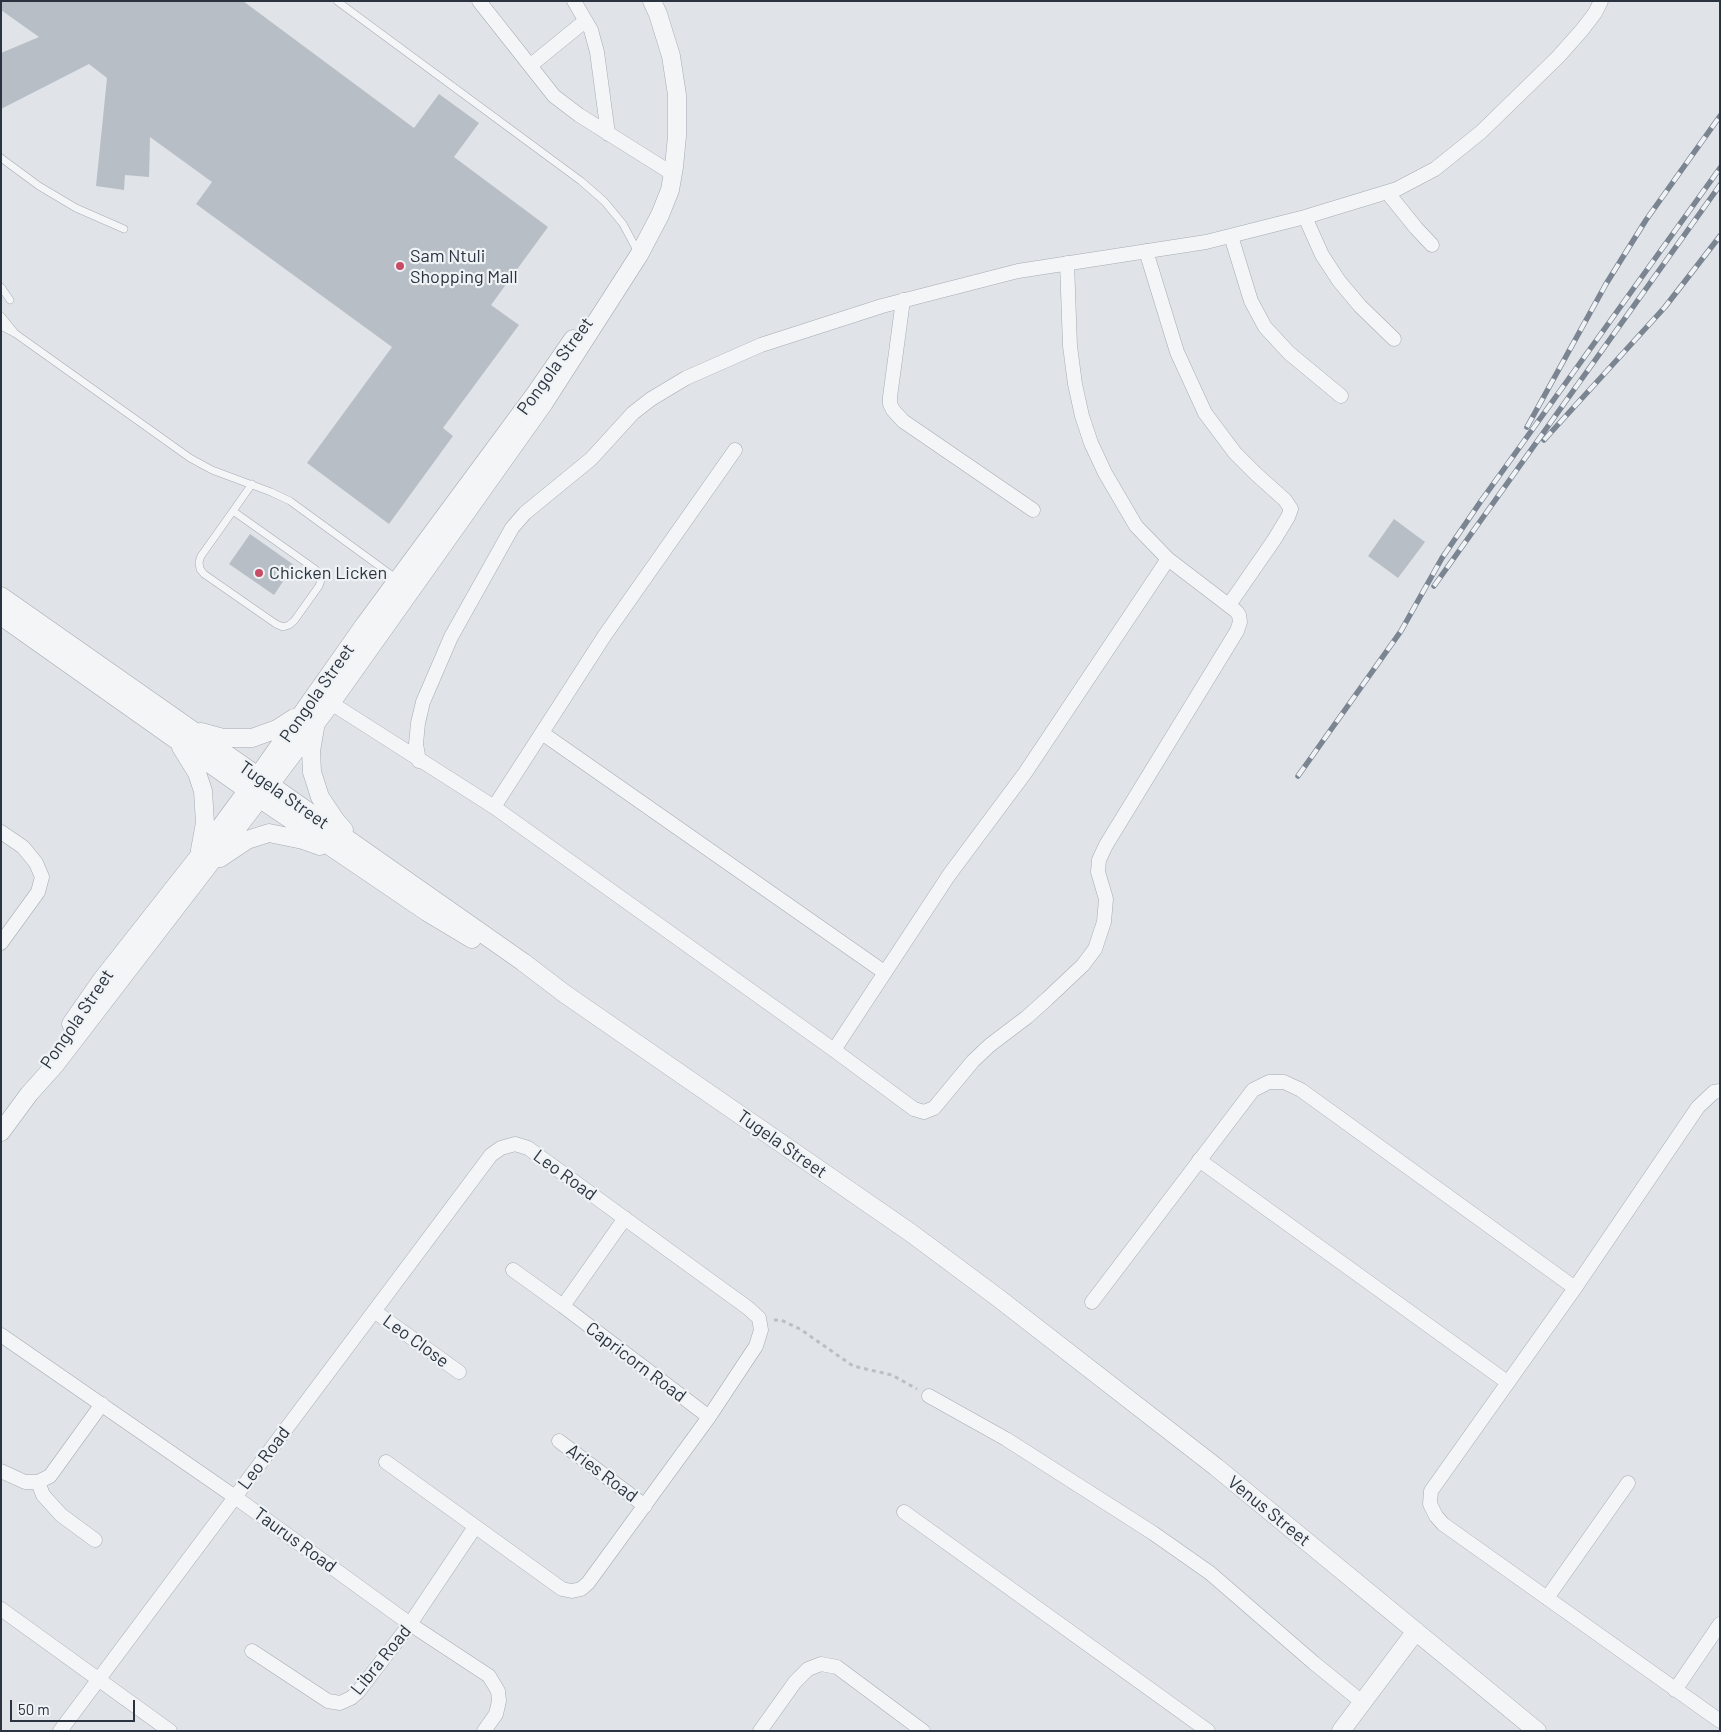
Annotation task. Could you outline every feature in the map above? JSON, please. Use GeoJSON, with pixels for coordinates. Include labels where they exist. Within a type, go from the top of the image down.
{"type":"FeatureCollection","features":[{"type":"Feature","properties":{"kind":"street"},"geometry":{"type":"LineString","coordinates":[[480,1],[554,96],[608,134],[673,174]]}},
{"type":"Feature","properties":{"kind":"street"},"geometry":{"type":"LineString","coordinates":[[574,1],[591,30],[597,52],[608,134]]}},
{"type":"Feature","properties":{"kind":"street","name":"Pongola Street"},"geometry":{"type":"LineString","coordinates":[[1,1132],[29,1094],[51,1054],[103,978],[204,860],[259,787],[405,585],[590,316],[611,296],[639,255],[660,215],[670,190],[677,136],[677,95],[671,56],[652,1]]}},
{"type":"Feature","properties":{"kind":"street"},"geometry":{"type":"LineString","coordinates":[[420,761],[416,744],[423,702],[451,637],[512,528],[525,513],[591,459],[640,406],[686,378],[761,345],[903,300],[1018,271],[1206,242],[1305,217],[1387,192],[1434,169],[1481,132],[1582,30],[1595,13],[1601,1]]}},
{"type":"Feature","properties":{"kind":"street"},"geometry":{"type":"LineString","coordinates":[[531,65],[585,21]]}},
{"type":"Feature","properties":{"kind":"street"},"geometry":{"type":"LineString","coordinates":[[1387,192],[1432,245]]}},
{"type":"Feature","properties":{"kind":"street"},"geometry":{"type":"LineString","coordinates":[[1305,217],[1322,255],[1339,281],[1360,306],[1394,339]]}},
{"type":"Feature","properties":{"kind":"street"},"geometry":{"type":"LineString","coordinates":[[1231,236],[1251,301],[1265,327],[1288,353],[1341,396]]}},
{"type":"Feature","properties":{"kind":"street"},"geometry":{"type":"LineString","coordinates":[[1146,251],[1178,352],[1205,413],[1235,452],[1285,500],[1291,509],[1274,540],[1228,605]]}},
{"type":"Feature","properties":{"kind":"street"},"geometry":{"type":"LineString","coordinates":[[331,703],[494,807],[914,1109],[924,1112],[934,1108],[973,1061],[990,1045],[1027,1017],[1083,965],[1095,949],[1104,922],[1106,899],[1098,872],[1099,860],[1106,845],[1237,631],[1240,622],[1239,615],[1168,559],[1136,526],[1119,500],[1091,443],[1082,416],[1072,365],[1067,263]]}},
{"type":"Feature","properties":{"kind":"street"},"geometry":{"type":"LineString","coordinates":[[903,300],[890,397],[890,404],[893,410],[903,420],[1033,510]]}},
{"type":"Feature","properties":{"kind":"street"},"geometry":{"type":"LineString","coordinates":[[494,807],[605,635],[735,450]]}},
{"type":"Feature","properties":{"kind":"street"},"geometry":{"type":"LineString","coordinates":[[834,1050],[949,875],[1025,773],[1168,559]]}},
{"type":"Feature","properties":{"kind":"street","name":"Pongola Street"},"geometry":{"type":"LineString","coordinates":[[310,717],[331,703],[405,585]]}},
{"type":"Feature","properties":{"kind":"street","name":"Tugela Street"},"geometry":{"type":"LineString","coordinates":[[1,596],[183,735]]}},
{"type":"Feature","properties":{"kind":"street","name":"Tugela Street"},"geometry":{"type":"LineString","coordinates":[[1,616],[259,787],[360,848],[523,962],[565,994],[911,1233],[997,1297]]}},
{"type":"Feature","properties":{"kind":"street"},"geometry":{"type":"LineString","coordinates":[[342,854],[302,840],[269,833],[247,840],[204,860],[205,823],[203,791],[183,735],[252,738],[310,717],[312,772],[320,797],[336,821],[360,848]]}},
{"type":"Feature","properties":{"kind":"street"},"geometry":{"type":"LineString","coordinates":[[542,733],[884,972]]}},
{"type":"Feature","properties":{"kind":"street","name":"Tugela Street"},"geometry":{"type":"LineString","coordinates":[[259,787],[342,854],[427,912],[565,994]]}},
{"type":"Feature","properties":{"kind":"street"},"geometry":{"type":"LineString","coordinates":[[1,832],[22,847],[36,863],[42,877],[38,892],[1,942]]}},
{"type":"Feature","properties":{"kind":"street"},"geometry":{"type":"LineString","coordinates":[[1092,1302],[1253,1090],[1269,1082],[1284,1082],[1301,1090],[1574,1288]]}},
{"type":"Feature","properties":{"kind":"street"},"geometry":{"type":"LineString","coordinates":[[1720,1091],[1714,1092],[1698,1107],[1574,1288],[1431,1491],[1430,1504],[1436,1516],[1443,1524],[1720,1721]]}},
{"type":"Feature","properties":{"kind":"street","name":"Leo Road"},"geometry":{"type":"LineString","coordinates":[[60,1731],[491,1155],[501,1148],[515,1144],[528,1148],[748,1308],[759,1318]]}},
{"type":"Feature","properties":{"kind":"street"},"geometry":{"type":"LineString","coordinates":[[1199,1160],[1507,1382]]}},
{"type":"Feature","properties":{"kind":"street"},"geometry":{"type":"LineString","coordinates":[[563,1306],[624,1218]]}},
{"type":"Feature","properties":{"kind":"street","name":"Capricorn Road"},"geometry":{"type":"LineString","coordinates":[[513,1270],[709,1417]]}},
{"type":"Feature","properties":{"kind":"street","name":"Venus Street"},"geometry":{"type":"LineString","coordinates":[[997,1297],[1216,1467],[1537,1731]]}},
{"type":"Feature","properties":{"kind":"street","name":"Leo Close"},"geometry":{"type":"LineString","coordinates":[[374,1311],[459,1372]]}},
{"type":"Feature","properties":{"kind":"street"},"geometry":{"type":"LineString","coordinates":[[386,1462],[562,1589],[572,1592],[581,1589],[588,1583],[645,1506],[709,1417],[756,1346],[761,1330],[759,1318]]}},
{"type":"Feature","properties":{"kind":"street","name":"Taurus Road"},"geometry":{"type":"LineString","coordinates":[[1,1335],[235,1497],[410,1624],[489,1676],[498,1691],[499,1701],[496,1714],[484,1731]]}},
{"type":"Feature","properties":{"kind":"street"},"geometry":{"type":"LineString","coordinates":[[929,1396],[1006,1439],[1153,1533],[1210,1573],[1362,1702]]}},
{"type":"Feature","properties":{"kind":"street"},"geometry":{"type":"LineString","coordinates":[[1,1471],[25,1482],[38,1482],[50,1476],[102,1404]]}},
{"type":"Feature","properties":{"kind":"street","name":"Aries Road"},"geometry":{"type":"LineString","coordinates":[[558,1441],[645,1506]]}},
{"type":"Feature","properties":{"kind":"street"},"geometry":{"type":"LineString","coordinates":[[38,1482],[43,1495],[61,1515],[95,1540]]}},
{"type":"Feature","properties":{"kind":"street"},"geometry":{"type":"LineString","coordinates":[[1547,1598],[1628,1483]]}},
{"type":"Feature","properties":{"kind":"street"},"geometry":{"type":"LineString","coordinates":[[904,1512],[1208,1731]]}},
{"type":"Feature","properties":{"kind":"street","name":"Libra Road"},"geometry":{"type":"LineString","coordinates":[[252,1651],[328,1701],[340,1703],[351,1698],[358,1692],[410,1624],[475,1527]]}},
{"type":"Feature","properties":{"kind":"street"},"geometry":{"type":"LineString","coordinates":[[1,1609],[170,1731]]}},
{"type":"Feature","properties":{"kind":"street"},"geometry":{"type":"LineString","coordinates":[[1675,1690],[1720,1624]]}},
{"type":"Feature","properties":{"kind":"street"},"geometry":{"type":"LineString","coordinates":[[1341,1731],[1416,1630]]}},
{"type":"Feature","properties":{"kind":"street"},"geometry":{"type":"LineString","coordinates":[[760,1731],[795,1682],[808,1669],[821,1664],[837,1667],[923,1731]]}},
{"type":"Feature","properties":{"kind":"lane"},"geometry":{"type":"LineString","coordinates":[[337,1],[581,181],[604,201],[623,224],[639,255]]}},
{"type":"Feature","properties":{"kind":"lane"},"geometry":{"type":"LineString","coordinates":[[1,158],[39,186],[76,208],[124,230]]}},
{"type":"Feature","properties":{"kind":"lane"},"geometry":{"type":"LineString","coordinates":[[1,287],[10,300]]}},
{"type":"Feature","properties":{"kind":"lane"},"geometry":{"type":"LineString","coordinates":[[1,316],[16,334]]}},
{"type":"Feature","properties":{"kind":"lane"},"geometry":{"type":"LineString","coordinates":[[1,326],[16,334],[190,458],[212,470],[252,484],[290,501],[405,585]]}},
{"type":"Feature","properties":{"kind":"lane"},"geometry":{"type":"LineString","coordinates":[[233,511],[320,574],[321,580],[318,586],[294,621],[289,625],[283,627],[276,624],[204,574],[200,569],[199,562],[202,556],[233,511],[252,484]]}},
{"type":"Feature","properties":{"kind":"path"},"geometry":{"type":"LineString","coordinates":[[759,1318],[781,1320],[800,1329],[853,1366],[892,1375],[929,1396]]}},
{"type":"Feature","properties":{"kind":"building","name":"Sam Ntuli Shopping Mall"},"geometry":{"type":"Polygon","coordinates":[[[1,1],[243,1],[414,128],[439,94],[479,123],[454,157],[548,227],[491,305],[519,325],[443,428],[453,436],[389,524],[307,463],[392,347],[196,204],[212,182],[150,137],[149,177],[125,175],[124,190],[96,186],[107,78],[89,64],[1,109],[1,53],[39,37],[1,10],[1,1]]]}},
{"type":"Feature","properties":{"kind":"building"},"geometry":{"type":"Polygon","coordinates":[[[1394,519],[1425,542],[1398,578],[1368,556],[1394,519]]]}},
{"type":"Feature","properties":{"kind":"building"},"geometry":{"type":"Polygon","coordinates":[[[250,534],[294,565],[274,595],[229,564],[250,534]]]}},
{"type":"Feature","properties":{"kind":"railway"},"geometry":{"type":"LineString","coordinates":[[1527,427],[1606,284],[1646,220],[1720,116]]}},
{"type":"Feature","properties":{"kind":"railway"},"geometry":{"type":"LineString","coordinates":[[1298,776],[1401,631],[1442,558],[1481,501],[1720,168]]}},
{"type":"Feature","properties":{"kind":"railway"},"geometry":{"type":"LineString","coordinates":[[1434,586],[1720,185]]}},
{"type":"Feature","properties":{"kind":"railway"},"geometry":{"type":"LineString","coordinates":[[1544,440],[1665,307],[1720,236]]}},
{"type":"Feature","properties":{"kind":"place","name":"Sam Ntuli Shopping Mall"},"geometry":{"type":"Point","coordinates":[400,266]}},
{"type":"Feature","properties":{"kind":"place","name":"Chicken Licken"},"geometry":{"type":"Point","coordinates":[259,573]}}]}
